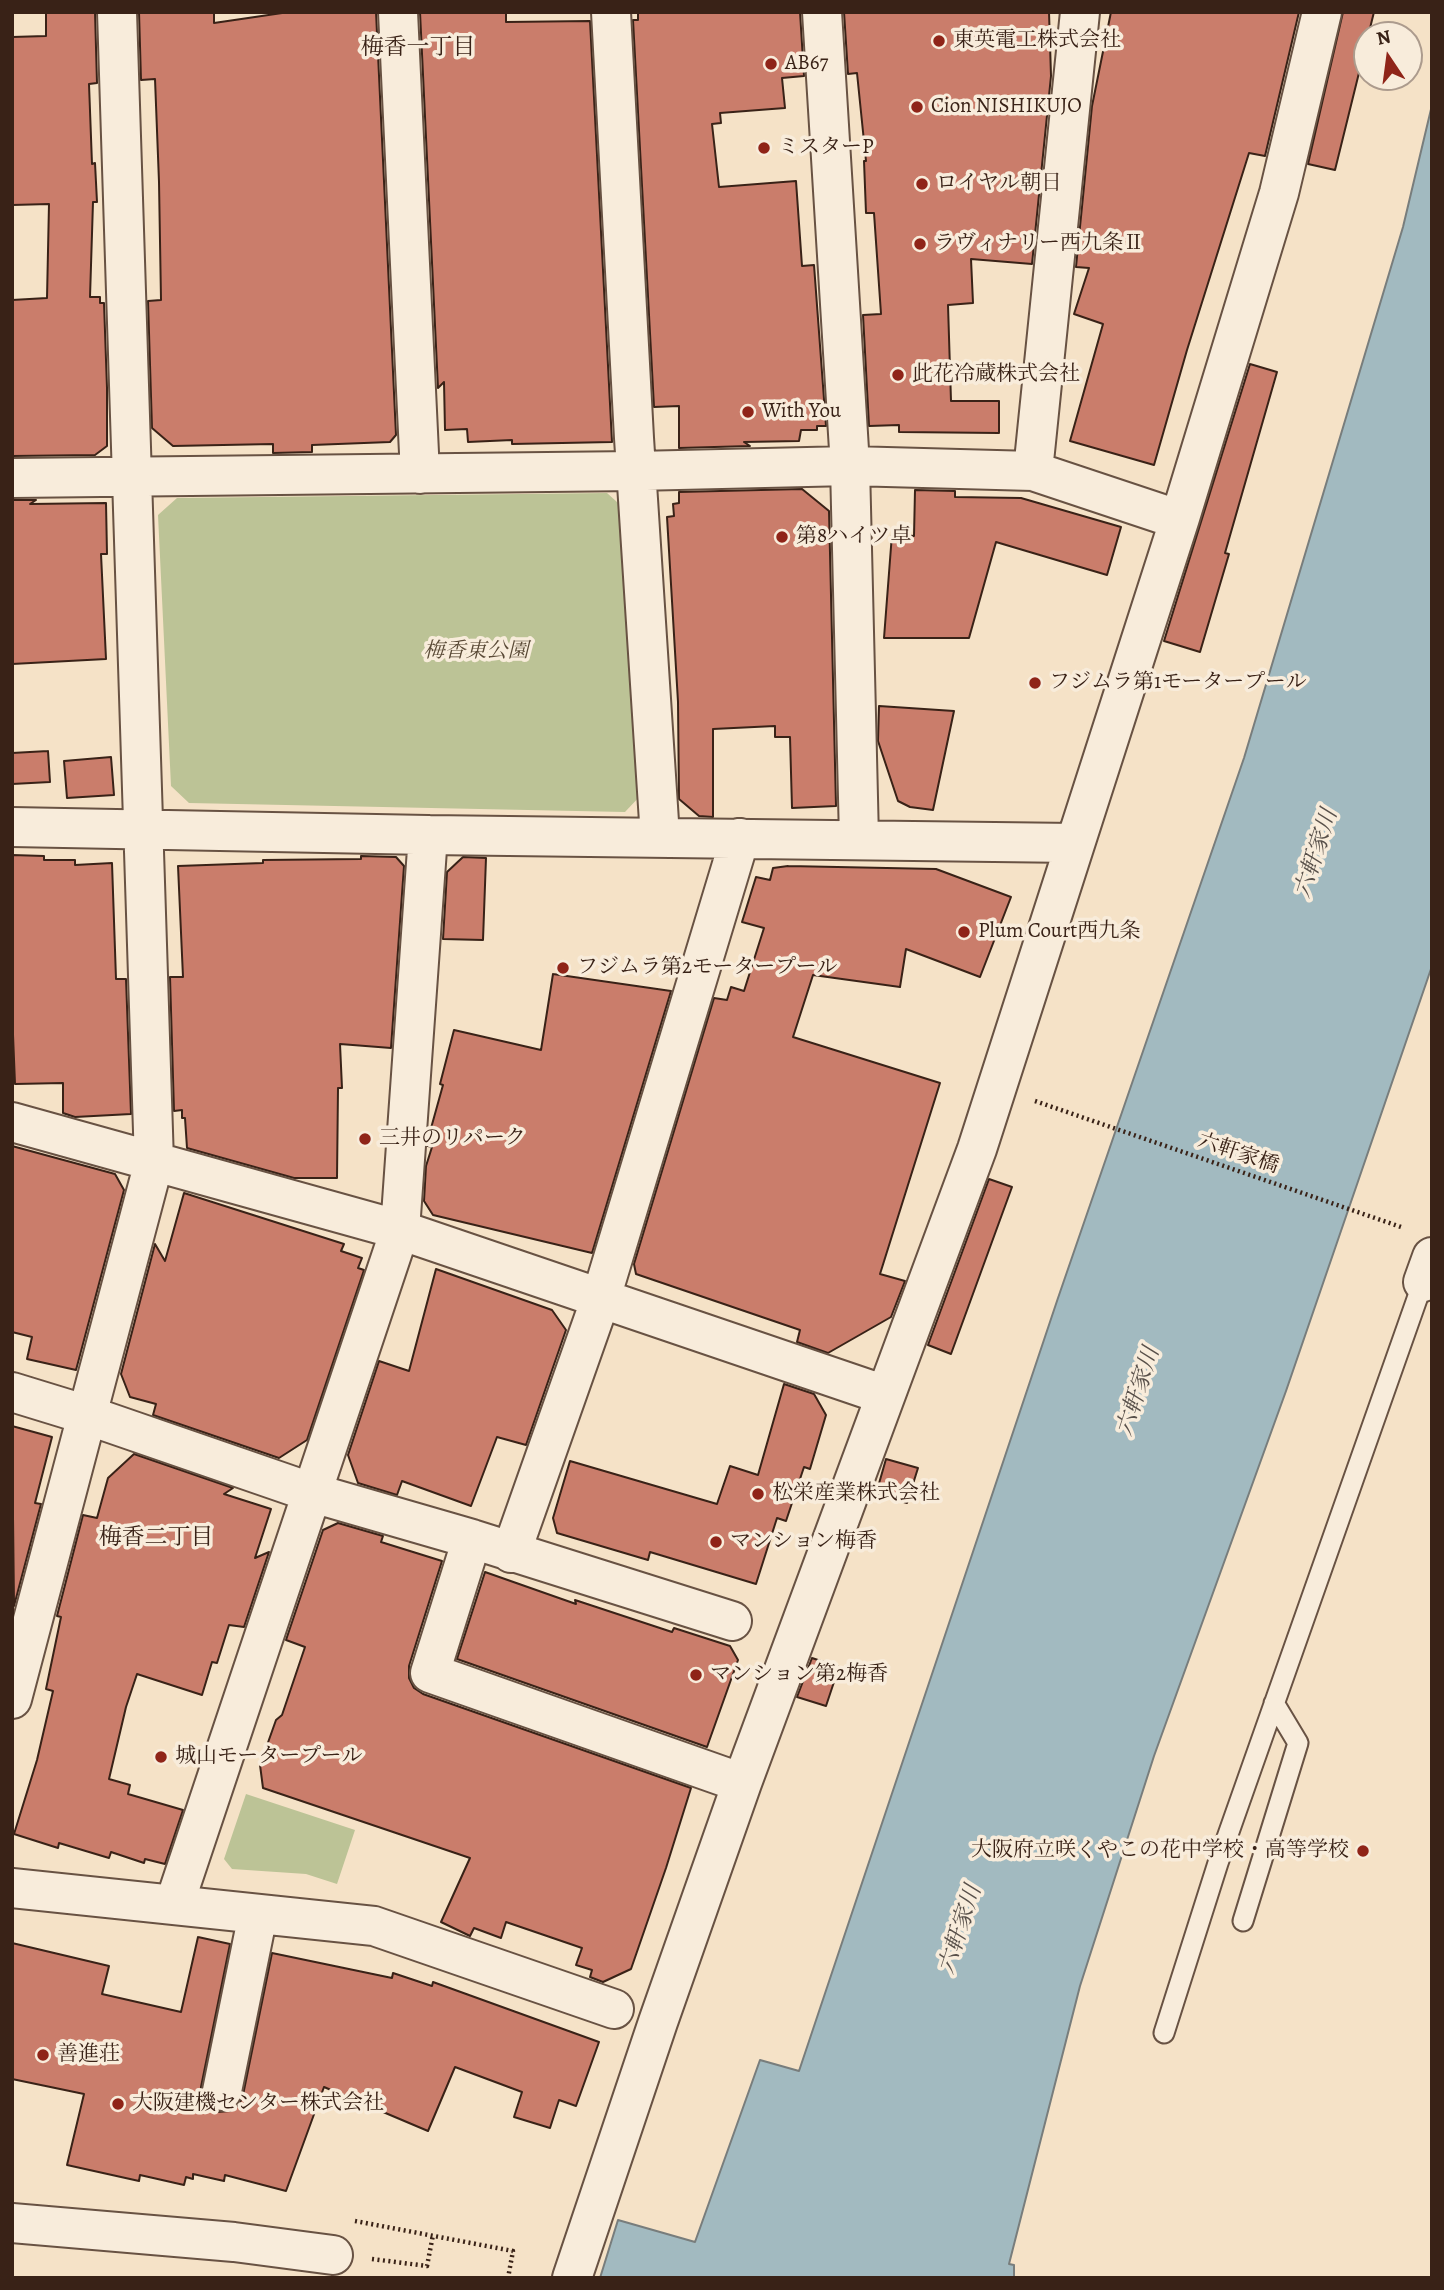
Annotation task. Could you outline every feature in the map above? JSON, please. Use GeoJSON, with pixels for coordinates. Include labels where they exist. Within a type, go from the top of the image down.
{"type":"FeatureCollection","features":[{"type":"Feature","properties":{"kind":"street"},"geometry":{"type":"LineString","coordinates":[[12,1699],[154,1163],[117,12]]}},
{"type":"Feature","properties":{"kind":"street"},"geometry":{"type":"LineString","coordinates":[[398,12],[421,474]]}},
{"type":"Feature","properties":{"kind":"street"},"geometry":{"type":"LineString","coordinates":[[611,12],[636,471],[660,836]]}},
{"type":"Feature","properties":{"kind":"street"},"geometry":{"type":"LineString","coordinates":[[822,12],[850,466],[859,839]]}},
{"type":"Feature","properties":{"kind":"street"},"geometry":{"type":"LineString","coordinates":[[1033,471],[1080,12]]}},
{"type":"Feature","properties":{"kind":"street"},"geometry":{"type":"LineString","coordinates":[[572,2278],[742,1783],[977,1149],[1181,518],[1279,193],[1322,12]]}},
{"type":"Feature","properties":{"kind":"street"},"geometry":{"type":"LineString","coordinates":[[12,478],[850,466],[1033,471],[1181,518]]}},
{"type":"Feature","properties":{"kind":"street"},"geometry":{"type":"LineString","coordinates":[[12,827],[1075,843]]}},
{"type":"Feature","properties":{"kind":"street"},"geometry":{"type":"LineString","coordinates":[[174,1905],[400,1230],[428,835]]}},
{"type":"Feature","properties":{"kind":"street"},"geometry":{"type":"LineString","coordinates":[[511,1553],[601,1298],[740,838]]}},
{"type":"Feature","properties":{"kind":"street"},"geometry":{"type":"LineString","coordinates":[[12,1122],[400,1230],[885,1395]]}},
{"type":"Feature","properties":{"kind":"street"},"geometry":{"type":"LineString","coordinates":[[12,1392],[313,1493],[472,1539],[732,1621]]}},
{"type":"Feature","properties":{"kind":"street"},"geometry":{"type":"LineString","coordinates":[[472,1539],[430,1673],[742,1783]]}},
{"type":"Feature","properties":{"kind":"street"},"geometry":{"type":"LineString","coordinates":[[12,1888],[374,1926],[614,2009]]}},
{"type":"Feature","properties":{"kind":"street"},"geometry":{"type":"LineString","coordinates":[[222,2091],[258,1914]]}},
{"type":"Feature","properties":{"kind":"street"},"geometry":{"type":"LineString","coordinates":[[12,2223],[234,2242],[332,2255]]}},
{"type":"Feature","properties":{"kind":"lane"},"geometry":{"type":"LineString","coordinates":[[1164,2033],[1218,1863],[1427,1270]]}},
{"type":"Feature","properties":{"kind":"lane"},"geometry":{"type":"LineString","coordinates":[[1243,1921],[1298,1743],[1275,1703]]}},
{"type":"Feature","properties":{"kind":"path","name":"六軒家橋"},"geometry":{"type":"LineString","coordinates":[[1034,1101],[1406,1229]]}},
{"type":"Feature","properties":{"kind":"path"},"geometry":{"type":"LineString","coordinates":[[353,2221],[513,2252],[508,2278]]}},
{"type":"Feature","properties":{"kind":"path"},"geometry":{"type":"LineString","coordinates":[[332,2255],[427,2266],[433,2235]]}},
{"type":"Feature","properties":{"kind":"green space","name":"梅香東公園"},"geometry":{"type":"Polygon","coordinates":[[[607,493],[627,511],[642,794],[625,812],[189,803],[171,786],[158,515],[177,498],[607,493]]]}},
{"type":"Feature","properties":{"kind":"green space"},"geometry":{"type":"Polygon","coordinates":[[[246,1794],[355,1830],[337,1884],[306,1874],[232,1869],[224,1859],[246,1794]]]}},
{"type":"Feature","properties":{"kind":"water","name":"六軒家川"},"geometry":{"type":"Polygon","coordinates":[[[1432,105],[1432,966],[1286,1391],[1154,1756],[1080,1986],[1009,2264],[1014,2265],[1014,2278],[600,2278],[618,2220],[695,2242],[760,2060],[799,2071],[1058,1298],[1244,758],[1403,227],[1432,105]]]}},
{"type":"Feature","properties":{"kind":"building"},"geometry":{"type":"Polygon","coordinates":[[[46,12],[95,12],[97,83],[89,84],[92,164],[95,163],[97,202],[93,202],[90,297],[100,297],[100,303],[104,303],[107,446],[95,455],[12,456],[12,300],[47,298],[49,204],[12,205],[12,37],[46,36],[46,12]]]}},
{"type":"Feature","properties":{"kind":"building"},"geometry":{"type":"Polygon","coordinates":[[[139,12],[214,12],[214,23],[289,12],[376,12],[396,435],[390,442],[312,445],[312,452],[273,453],[273,444],[173,446],[152,428],[148,301],[161,300],[159,182],[155,79],[141,80],[139,12]]]}},
{"type":"Feature","properties":{"kind":"building"},"geometry":{"type":"Polygon","coordinates":[[[420,12],[506,12],[506,22],[590,21],[612,442],[468,442],[467,429],[445,430],[444,382],[438,388],[420,12]]]}},
{"type":"Feature","properties":{"kind":"building"},"geometry":{"type":"Polygon","coordinates":[[[638,12],[800,12],[804,76],[782,78],[785,108],[720,113],[721,123],[712,124],[719,187],[796,181],[802,266],[814,265],[826,426],[817,426],[817,430],[801,430],[799,441],[744,442],[750,446],[679,448],[679,406],[654,407],[633,20],[638,20],[638,12]]]}},
{"type":"Feature","properties":{"kind":"building"},"geometry":{"type":"Polygon","coordinates":[[[844,12],[1049,12],[1051,76],[1032,264],[971,259],[973,303],[948,305],[951,401],[999,401],[999,433],[899,432],[899,425],[869,426],[863,315],[881,314],[874,213],[866,213],[866,161],[857,73],[848,74],[844,12]]]}},
{"type":"Feature","properties":{"kind":"building"},"geometry":{"type":"Polygon","coordinates":[[[1111,12],[1299,12],[1265,156],[1249,153],[1154,465],[1070,441],[1103,324],[1074,314],[1089,268],[1076,267],[1092,106],[1111,12]]]}},
{"type":"Feature","properties":{"kind":"building"},"geometry":{"type":"Polygon","coordinates":[[[1343,12],[1374,12],[1372,21],[1353,21],[1354,91],[1335,170],[1308,164],[1343,12]]]}},
{"type":"Feature","properties":{"kind":"building"},"geometry":{"type":"Polygon","coordinates":[[[1250,364],[1277,372],[1225,553],[1229,554],[1200,652],[1164,641],[1250,364]]]}},
{"type":"Feature","properties":{"kind":"building"},"geometry":{"type":"Polygon","coordinates":[[[802,489],[829,511],[836,806],[792,808],[790,737],[775,737],[775,726],[713,729],[713,817],[699,816],[679,799],[678,702],[667,517],[674,516],[673,504],[679,503],[679,492],[802,489]]]}},
{"type":"Feature","properties":{"kind":"building"},"geometry":{"type":"Polygon","coordinates":[[[915,490],[955,491],[955,497],[1021,498],[1121,527],[1107,575],[996,542],[969,638],[884,638],[892,534],[914,536],[915,490]]]}},
{"type":"Feature","properties":{"kind":"building"},"geometry":{"type":"Polygon","coordinates":[[[12,500],[36,500],[30,504],[106,503],[107,554],[101,554],[106,659],[12,664],[12,500]]]}},
{"type":"Feature","properties":{"kind":"building"},"geometry":{"type":"Polygon","coordinates":[[[879,706],[954,711],[933,810],[910,807],[898,801],[878,741],[879,706]]]}},
{"type":"Feature","properties":{"kind":"building"},"geometry":{"type":"Polygon","coordinates":[[[48,751],[50,782],[12,784],[12,753],[48,751]]]}},
{"type":"Feature","properties":{"kind":"building"},"geometry":{"type":"Polygon","coordinates":[[[111,757],[114,795],[67,798],[64,761],[111,757]]]}},
{"type":"Feature","properties":{"kind":"building"},"geometry":{"type":"Polygon","coordinates":[[[12,855],[44,856],[44,860],[75,860],[75,865],[112,863],[116,979],[126,979],[131,1114],[75,1117],[63,1113],[63,1083],[15,1084],[12,855]]]}},
{"type":"Feature","properties":{"kind":"building"},"geometry":{"type":"Polygon","coordinates":[[[361,856],[396,857],[404,866],[391,1048],[340,1044],[342,1088],[338,1088],[337,1178],[294,1178],[187,1148],[185,1118],[182,1118],[182,1110],[174,1111],[170,977],[183,977],[178,866],[263,863],[263,860],[361,859],[361,856]]]}},
{"type":"Feature","properties":{"kind":"building"},"geometry":{"type":"Polygon","coordinates":[[[463,857],[486,858],[483,940],[443,939],[447,872],[463,857]]]}},
{"type":"Feature","properties":{"kind":"building"},"geometry":{"type":"Polygon","coordinates":[[[773,868],[936,869],[1011,897],[980,977],[906,949],[900,987],[813,975],[793,1037],[940,1083],[880,1274],[905,1281],[891,1317],[828,1353],[797,1342],[800,1330],[636,1274],[634,1264],[714,998],[727,1000],[731,987],[744,991],[764,928],[742,922],[756,877],[770,880],[773,868]]]}},
{"type":"Feature","properties":{"kind":"building"},"geometry":{"type":"Polygon","coordinates":[[[553,974],[671,991],[592,1253],[433,1215],[424,1201],[426,1166],[432,1147],[428,1146],[428,1139],[454,1030],[541,1050],[553,974]]]}},
{"type":"Feature","properties":{"kind":"building"},"geometry":{"type":"Polygon","coordinates":[[[12,1146],[115,1174],[124,1190],[76,1370],[27,1359],[32,1337],[12,1332],[12,1146]]]}},
{"type":"Feature","properties":{"kind":"building"},"geometry":{"type":"Polygon","coordinates":[[[989,1179],[1012,1187],[951,1354],[928,1345],[989,1179]]]}},
{"type":"Feature","properties":{"kind":"building"},"geometry":{"type":"Polygon","coordinates":[[[184,1193],[344,1244],[341,1251],[362,1258],[358,1268],[364,1270],[307,1440],[279,1458],[153,1415],[156,1404],[130,1397],[121,1374],[155,1244],[165,1261],[184,1193]]]}},
{"type":"Feature","properties":{"kind":"building"},"geometry":{"type":"Polygon","coordinates":[[[436,1269],[552,1310],[566,1330],[526,1445],[497,1437],[471,1506],[402,1481],[397,1495],[358,1483],[348,1455],[379,1361],[409,1371],[436,1269]]]}},
{"type":"Feature","properties":{"kind":"building"},"geometry":{"type":"Polygon","coordinates":[[[784,1384],[814,1394],[826,1415],[810,1469],[804,1467],[786,1521],[777,1518],[756,1584],[650,1552],[648,1560],[557,1533],[553,1518],[570,1461],[717,1504],[730,1466],[758,1475],[784,1384]]]}},
{"type":"Feature","properties":{"kind":"building"},"geometry":{"type":"Polygon","coordinates":[[[12,1426],[52,1437],[35,1503],[41,1504],[14,1606],[12,1426]]]}},
{"type":"Feature","properties":{"kind":"building"},"geometry":{"type":"Polygon","coordinates":[[[134,1454],[233,1488],[224,1494],[271,1509],[255,1558],[269,1552],[244,1627],[229,1625],[217,1663],[212,1662],[202,1695],[137,1674],[126,1707],[109,1779],[130,1785],[128,1794],[183,1810],[165,1864],[145,1859],[144,1863],[111,1852],[109,1858],[59,1843],[58,1848],[14,1834],[37,1760],[53,1691],[46,1689],[61,1617],[57,1616],[83,1515],[97,1518],[108,1478],[134,1454]]]}},
{"type":"Feature","properties":{"kind":"building"},"geometry":{"type":"Polygon","coordinates":[[[886,1459],[918,1468],[907,1503],[876,1494],[886,1459]]]}},
{"type":"Feature","properties":{"kind":"building"},"geometry":{"type":"Polygon","coordinates":[[[338,1523],[383,1536],[381,1542],[442,1561],[409,1666],[409,1678],[414,1688],[423,1694],[691,1788],[631,1969],[603,1982],[590,1977],[592,1970],[576,1965],[582,1948],[506,1922],[501,1938],[474,1928],[470,1936],[441,1922],[470,1858],[263,1788],[260,1765],[276,1720],[282,1715],[305,1647],[286,1640],[323,1530],[338,1523]]]}},
{"type":"Feature","properties":{"kind":"building"},"geometry":{"type":"Polygon","coordinates":[[[485,1572],[576,1604],[575,1600],[672,1632],[674,1628],[730,1646],[738,1660],[707,1747],[457,1659],[485,1572]]]}},
{"type":"Feature","properties":{"kind":"building"},"geometry":{"type":"Polygon","coordinates":[[[812,1658],[839,1667],[826,1706],[797,1697],[812,1658]]]}},
{"type":"Feature","properties":{"kind":"building"},"geometry":{"type":"Polygon","coordinates":[[[198,1937],[230,1944],[201,2087],[201,2097],[207,2107],[217,2112],[230,2111],[239,2105],[243,2095],[272,1953],[392,1978],[393,1973],[432,1986],[433,1982],[599,2042],[576,2106],[559,2100],[550,2128],[514,2117],[522,2092],[455,2067],[428,2131],[324,2087],[286,2191],[225,2175],[224,2181],[193,2174],[193,2179],[186,2177],[184,2185],[140,2175],[139,2181],[67,2165],[84,2094],[12,2079],[12,1943],[109,1966],[102,1994],[181,2012],[198,1937]]]}},
{"type":"Feature","properties":{"kind":"place","name":"東英電工株式会社"},"geometry":{"type":"Point","coordinates":[939,41]}},
{"type":"Feature","properties":{"kind":"place","name":"AB67"},"geometry":{"type":"Point","coordinates":[771,64]}},
{"type":"Feature","properties":{"kind":"place","name":"Cion NISHIKUJO"},"geometry":{"type":"Point","coordinates":[917,107]}},
{"type":"Feature","properties":{"kind":"place","name":"ミスターP"},"geometry":{"type":"Point","coordinates":[764,148]}},
{"type":"Feature","properties":{"kind":"place","name":"ロイヤル朝日"},"geometry":{"type":"Point","coordinates":[922,184]}},
{"type":"Feature","properties":{"kind":"place","name":"ラヴィナリー西九条Ⅱ"},"geometry":{"type":"Point","coordinates":[920,244]}},
{"type":"Feature","properties":{"kind":"place","name":"此花冷蔵株式会社"},"geometry":{"type":"Point","coordinates":[898,375]}},
{"type":"Feature","properties":{"kind":"place","name":"With You"},"geometry":{"type":"Point","coordinates":[748,412]}},
{"type":"Feature","properties":{"kind":"place","name":"第8ハイツ卓"},"geometry":{"type":"Point","coordinates":[782,537]}},
{"type":"Feature","properties":{"kind":"place","name":"フジムラ第1モータープール"},"geometry":{"type":"Point","coordinates":[1035,683]}},
{"type":"Feature","properties":{"kind":"place","name":"Plum Court西九条"},"geometry":{"type":"Point","coordinates":[964,932]}},
{"type":"Feature","properties":{"kind":"place","name":"フジムラ第2モータープール"},"geometry":{"type":"Point","coordinates":[563,968]}},
{"type":"Feature","properties":{"kind":"place","name":"三井のリパーク"},"geometry":{"type":"Point","coordinates":[365,1139]}},
{"type":"Feature","properties":{"kind":"place","name":"松栄産業株式会社"},"geometry":{"type":"Point","coordinates":[758,1494]}},
{"type":"Feature","properties":{"kind":"place","name":"マンション梅香"},"geometry":{"type":"Point","coordinates":[716,1542]}},
{"type":"Feature","properties":{"kind":"place","name":"マンション第2梅香"},"geometry":{"type":"Point","coordinates":[696,1675]}},
{"type":"Feature","properties":{"kind":"place","name":"城山モータープール"},"geometry":{"type":"Point","coordinates":[161,1757]}},
{"type":"Feature","properties":{"kind":"place","name":"大阪府立咲くやこの花中学校・高等学校"},"geometry":{"type":"Point","coordinates":[1363,1851]}},
{"type":"Feature","properties":{"kind":"place","name":"善進荘"},"geometry":{"type":"Point","coordinates":[43,2055]}},
{"type":"Feature","properties":{"kind":"place","name":"大阪建機センター株式会社"},"geometry":{"type":"Point","coordinates":[118,2104]}},
{"type":"Feature","properties":{"kind":"district","name":"梅香一丁目"},"geometry":{"type":"Point","coordinates":[418,48]}},
{"type":"Feature","properties":{"kind":"district","name":"梅香二丁目"},"geometry":{"type":"Point","coordinates":[156,1538]}}]}
